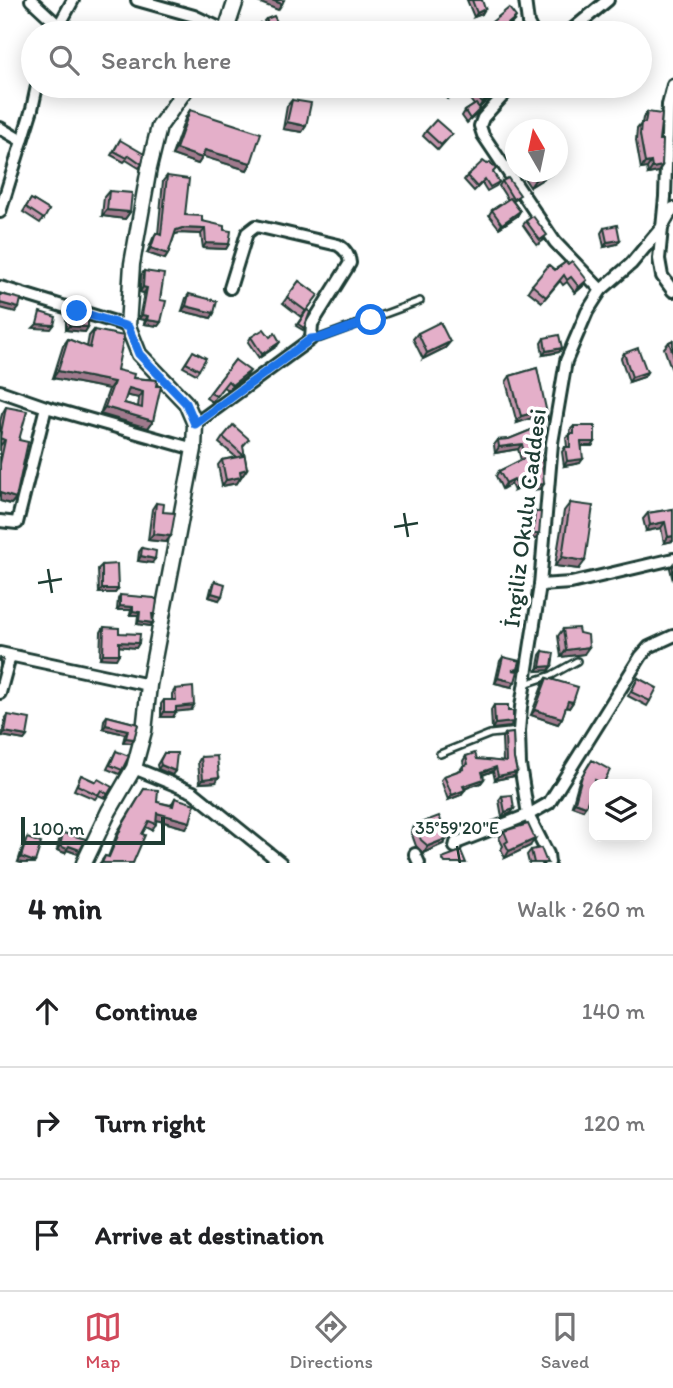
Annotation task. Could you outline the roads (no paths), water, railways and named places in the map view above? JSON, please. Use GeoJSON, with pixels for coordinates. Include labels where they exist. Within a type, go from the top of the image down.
{"type":"FeatureCollection","features":[{"type":"Feature","properties":{"kind":"street"},"geometry":{"type":"LineString","coordinates":[[31,0],[50,21]]}},
{"type":"Feature","properties":{"kind":"street"},"geometry":{"type":"LineString","coordinates":[[61,21],[73,0]]}},
{"type":"Feature","properties":{"kind":"street"},"geometry":{"type":"LineString","coordinates":[[137,0],[204,21]]}},
{"type":"Feature","properties":{"kind":"street"},"geometry":{"type":"LineString","coordinates":[[229,21],[236,0]]}},
{"type":"Feature","properties":{"kind":"street"},"geometry":{"type":"LineString","coordinates":[[525,0],[528,21]]}},
{"type":"Feature","properties":{"kind":"street"},"geometry":{"type":"LineString","coordinates":[[583,21],[608,0]]}},
{"type":"Feature","properties":{"kind":"street"},"geometry":{"type":"LineString","coordinates":[[673,85],[668,106],[659,267],[673,291]]}},
{"type":"Feature","properties":{"kind":"street"},"geometry":{"type":"LineString","coordinates":[[0,212],[34,98]]}},
{"type":"Feature","properties":{"kind":"street"},"geometry":{"type":"LineString","coordinates":[[84,863],[134,768],[144,731],[149,685],[194,449],[195,424],[186,403],[139,354],[128,327],[132,264],[149,168],[159,127],[180,98]]}},
{"type":"Feature","properties":{"kind":"street"},"geometry":{"type":"LineString","coordinates":[[501,98],[483,118],[480,126],[484,135],[555,242],[601,290]]}},
{"type":"Feature","properties":{"kind":"street"},"geometry":{"type":"LineString","coordinates":[[0,128],[22,141]]}},
{"type":"Feature","properties":{"kind":"street","name":"İngiliz Okulu Caddesi"},"geometry":{"type":"LineString","coordinates":[[549,863],[548,854],[528,815],[520,765],[519,732],[540,585],[552,443],[566,361],[587,312],[601,290],[631,264],[662,228],[673,208]]}},
{"type":"Feature","properties":{"kind":"street"},"geometry":{"type":"LineString","coordinates":[[195,424],[311,339],[312,324],[350,263],[348,254],[342,247],[260,225],[253,227],[247,233],[230,288]]}},
{"type":"Feature","properties":{"kind":"street"},"geometry":{"type":"LineString","coordinates":[[0,287],[128,327]]}},
{"type":"Feature","properties":{"kind":"street"},"geometry":{"type":"LineString","coordinates":[[0,391],[46,407],[194,449]]}},
{"type":"Feature","properties":{"kind":"street"},"geometry":{"type":"LineString","coordinates":[[0,521],[16,523],[46,407]]}},
{"type":"Feature","properties":{"kind":"street"},"geometry":{"type":"LineString","coordinates":[[540,585],[571,583],[673,559]]}},
{"type":"Feature","properties":{"kind":"street"},"geometry":{"type":"LineString","coordinates":[[455,847],[456,843],[528,815],[549,803],[641,656],[649,647],[673,636]]}},
{"type":"Feature","properties":{"kind":"street"},"geometry":{"type":"LineString","coordinates":[[0,693],[5,654],[149,685]]}},
{"type":"Feature","properties":{"kind":"street"},"geometry":{"type":"LineString","coordinates":[[134,768],[193,792],[281,863]]}},
{"type":"Feature","properties":{"kind":"lane"},"geometry":{"type":"LineString","coordinates":[[311,339],[420,301]]}},
{"type":"Feature","properties":{"kind":"lane"},"geometry":{"type":"LineString","coordinates":[[525,684],[552,675],[577,661]]}},
{"type":"Feature","properties":{"kind":"lane"},"geometry":{"type":"LineString","coordinates":[[440,754],[490,734],[519,732]]}}]}
